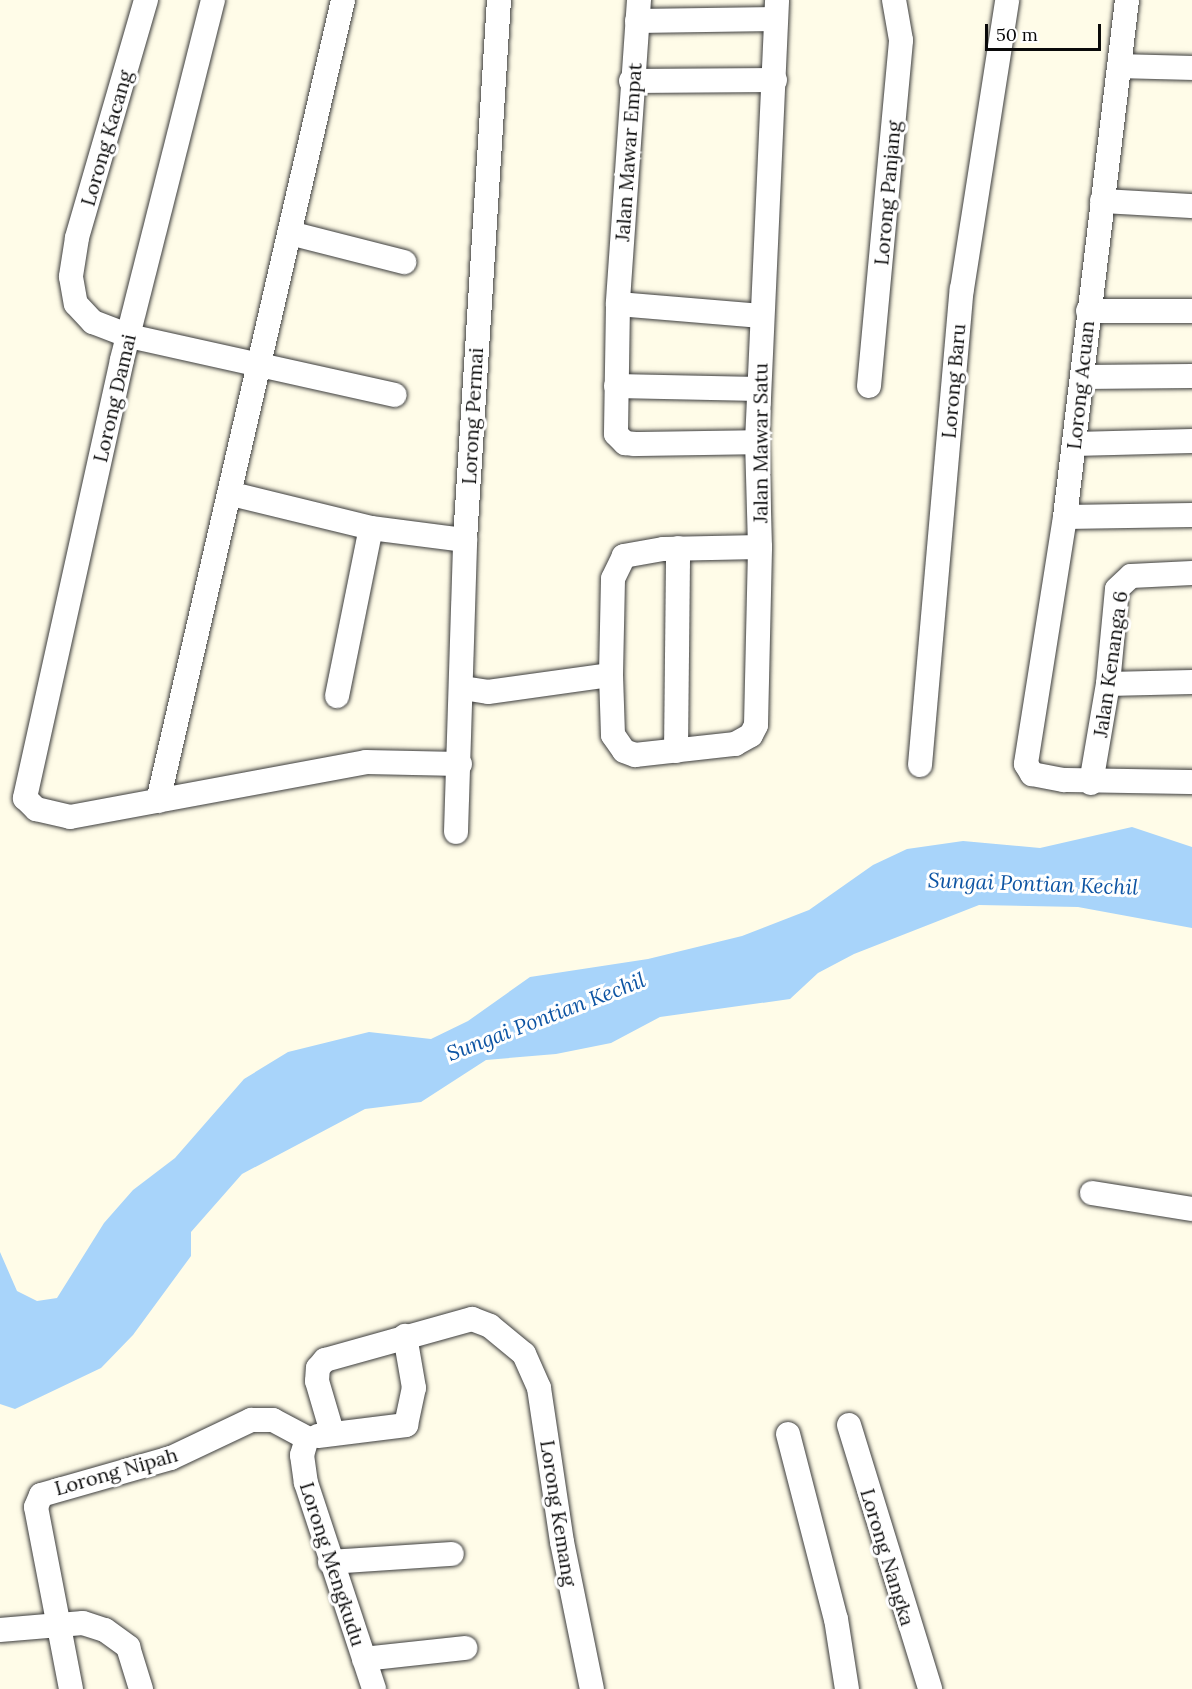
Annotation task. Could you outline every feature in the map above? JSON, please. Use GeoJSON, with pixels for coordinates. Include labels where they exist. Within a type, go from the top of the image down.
{"type":"FeatureCollection","features":[{"type":"Feature","properties":{"kind":"street","name":"Lorong Kacang"},"geometry":{"type":"LineString","coordinates":[[146,0],[77,238],[72,277],[76,304],[83,314],[129,336],[395,395]]}},
{"type":"Feature","properties":{"kind":"street","name":"Lorong Damai"},"geometry":{"type":"LineString","coordinates":[[158,801],[70,817],[36,809],[25,798],[39,720],[129,336],[213,0]]}},
{"type":"Feature","properties":{"kind":"street"},"geometry":{"type":"LineString","coordinates":[[343,0],[232,494],[158,801],[366,762],[460,764]]}},
{"type":"Feature","properties":{"kind":"street","name":"Lorong Permai"},"geometry":{"type":"LineString","coordinates":[[456,832],[463,688],[465,540],[499,0]]}},
{"type":"Feature","properties":{"kind":"street","name":"Lorong Panjang"},"geometry":{"type":"LineString","coordinates":[[869,386],[901,40],[894,0]]}},
{"type":"Feature","properties":{"kind":"street","name":"Lorong Baru"},"geometry":{"type":"LineString","coordinates":[[920,765],[960,311],[975,182],[1007,0]]}},
{"type":"Feature","properties":{"kind":"street","name":"Lorong Acuan"},"geometry":{"type":"LineString","coordinates":[[1091,783],[1042,777],[1027,769],[1065,517],[1126,0]]}},
{"type":"Feature","properties":{"kind":"street"},"geometry":{"type":"LineString","coordinates":[[638,10],[776,10]]}},
{"type":"Feature","properties":{"kind":"street","name":"Jalan Mawar Empat"},"geometry":{"type":"LineString","coordinates":[[638,10],[631,81],[618,304],[616,434],[625,443],[635,444],[757,442]]}},
{"type":"Feature","properties":{"kind":"street","name":"Jalan Mawar Satu"},"geometry":{"type":"LineString","coordinates":[[611,675],[613,735],[624,751],[635,755],[735,744],[751,735],[756,725],[760,547],[757,442],[775,80],[776,10]]}},
{"type":"Feature","properties":{"kind":"street"},"geometry":{"type":"LineString","coordinates":[[1119,66],[1192,68]]}},
{"type":"Feature","properties":{"kind":"street"},"geometry":{"type":"LineString","coordinates":[[631,81],[775,80]]}},
{"type":"Feature","properties":{"kind":"street"},"geometry":{"type":"LineString","coordinates":[[1102,201],[1192,206]]}},
{"type":"Feature","properties":{"kind":"street"},"geometry":{"type":"LineString","coordinates":[[291,233],[404,262]]}},
{"type":"Feature","properties":{"kind":"street"},"geometry":{"type":"LineString","coordinates":[[618,304],[762,316]]}},
{"type":"Feature","properties":{"kind":"street"},"geometry":{"type":"LineString","coordinates":[[1088,311],[1192,311]]}},
{"type":"Feature","properties":{"kind":"street"},"geometry":{"type":"LineString","coordinates":[[1082,377],[1192,376]]}},
{"type":"Feature","properties":{"kind":"street"},"geometry":{"type":"LineString","coordinates":[[616,386],[759,389]]}},
{"type":"Feature","properties":{"kind":"street"},"geometry":{"type":"LineString","coordinates":[[1074,444],[1192,441]]}},
{"type":"Feature","properties":{"kind":"street"},"geometry":{"type":"LineString","coordinates":[[232,494],[371,528],[465,540]]}},
{"type":"Feature","properties":{"kind":"street"},"geometry":{"type":"LineString","coordinates":[[1065,517],[1192,515]]}},
{"type":"Feature","properties":{"kind":"street"},"geometry":{"type":"LineString","coordinates":[[337,696],[371,528]]}},
{"type":"Feature","properties":{"kind":"street"},"geometry":{"type":"LineString","coordinates":[[463,688],[488,692],[611,675],[614,579],[624,556],[678,548],[760,547]]}},
{"type":"Feature","properties":{"kind":"street"},"geometry":{"type":"LineString","coordinates":[[676,751],[678,548]]}},
{"type":"Feature","properties":{"kind":"street","name":"Jalan Kenanga 6"},"geometry":{"type":"LineString","coordinates":[[1091,783],[1108,684],[1121,582],[1131,576],[1192,573]]}},
{"type":"Feature","properties":{"kind":"street"},"geometry":{"type":"LineString","coordinates":[[1108,684],[1192,682]]}},
{"type":"Feature","properties":{"kind":"street"},"geometry":{"type":"LineString","coordinates":[[1091,783],[1192,782]]}},
{"type":"Feature","properties":{"kind":"street"},"geometry":{"type":"LineString","coordinates":[[1092,1193],[1192,1209]]}},
{"type":"Feature","properties":{"kind":"street","name":"Lorong Kemang"},"geometry":{"type":"LineString","coordinates":[[332,1432],[317,1381],[321,1364],[405,1336],[472,1320],[490,1326],[513,1344],[530,1362],[539,1388],[562,1542],[592,1689]]}},
{"type":"Feature","properties":{"kind":"street"},"geometry":{"type":"LineString","coordinates":[[307,1438],[332,1432],[406,1425],[414,1388],[405,1336]]}},
{"type":"Feature","properties":{"kind":"street","name":"Lorong Nipah"},"geometry":{"type":"LineString","coordinates":[[71,1689],[57,1628],[36,1507],[45,1492],[171,1458],[251,1420],[273,1420],[307,1438]]}},
{"type":"Feature","properties":{"kind":"street","name":"Lorong Nangka"},"geometry":{"type":"LineString","coordinates":[[849,1425],[930,1689]]}},
{"type":"Feature","properties":{"kind":"street"},"geometry":{"type":"LineString","coordinates":[[788,1434],[836,1619],[847,1689]]}},
{"type":"Feature","properties":{"kind":"street","name":"Lorong Mengkudu"},"geometry":{"type":"LineString","coordinates":[[307,1438],[303,1468],[330,1562],[374,1689]]}},
{"type":"Feature","properties":{"kind":"street"},"geometry":{"type":"LineString","coordinates":[[330,1562],[452,1554]]}},
{"type":"Feature","properties":{"kind":"street"},"geometry":{"type":"LineString","coordinates":[[0,1630],[57,1628],[83,1623],[117,1637],[128,1647],[141,1689]]}},
{"type":"Feature","properties":{"kind":"street"},"geometry":{"type":"LineString","coordinates":[[364,1659],[465,1648]]}},
{"type":"Feature","properties":{"kind":"water","name":"Sungai Pontian Kechil"},"geometry":{"type":"Polygon","coordinates":[[[1132,827],[1192,847],[1192,928],[1078,907],[979,905],[854,954],[818,973],[790,999],[660,1017],[611,1043],[556,1054],[486,1060],[421,1102],[365,1109],[242,1174],[191,1232],[191,1256],[133,1335],[101,1368],[15,1409],[0,1404],[0,1252],[17,1291],[37,1301],[57,1298],[104,1223],[133,1190],[175,1158],[244,1079],[288,1052],[369,1032],[431,1039],[468,1021],[530,977],[648,959],[742,936],[809,910],[873,865],[907,849],[963,841],[1040,848],[1132,827]]]}}]}
